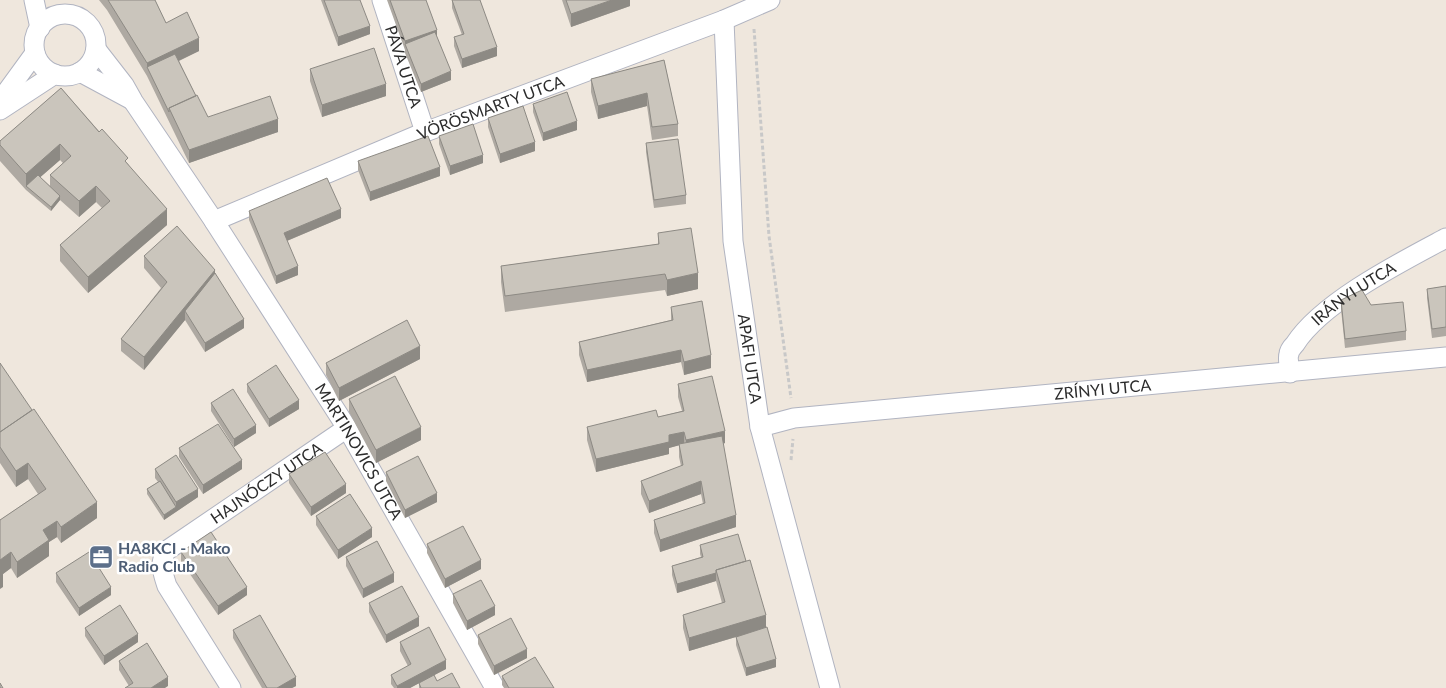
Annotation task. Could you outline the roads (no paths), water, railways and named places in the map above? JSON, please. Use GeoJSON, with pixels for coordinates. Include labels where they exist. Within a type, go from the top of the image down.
{"type":"FeatureCollection","features":[{"type":"Feature","properties":{"kind":"street"},"geometry":{"type":"LineString","coordinates":[[34,0],[40,28]]}},
{"type":"Feature","properties":{"kind":"street","name":"PÁVA UTCA"},"geometry":{"type":"LineString","coordinates":[[382,0],[425,132]]}},
{"type":"Feature","properties":{"kind":"street","name":"VÖRÖSMARTY UTCA"},"geometry":{"type":"LineString","coordinates":[[214,221],[425,132],[724,20],[770,0]]}},
{"type":"Feature","properties":{"kind":"street"},"geometry":{"type":"LineString","coordinates":[[61,7],[88,23],[94,32],[97,42],[92,62],[80,72],[66,76],[46,70],[39,62],[35,53],[34,42],[40,28],[61,7]]}},
{"type":"Feature","properties":{"kind":"street","name":"APAFI UTCA"},"geometry":{"type":"LineString","coordinates":[[724,20],[733,240],[760,427],[830,688]]}},
{"type":"Feature","properties":{"kind":"street","name":"MARTINOVICS UTCA"},"geometry":{"type":"LineString","coordinates":[[96,49],[124,85],[348,428],[495,688]]}},
{"type":"Feature","properties":{"kind":"street"},"geometry":{"type":"LineString","coordinates":[[0,101],[35,53]]}},
{"type":"Feature","properties":{"kind":"street"},"geometry":{"type":"LineString","coordinates":[[80,72],[133,101]]}},
{"type":"Feature","properties":{"kind":"street"},"geometry":{"type":"LineString","coordinates":[[0,110],[55,74]]}},
{"type":"Feature","properties":{"kind":"street","name":"IRÁNYI UTCA"},"geometry":{"type":"LineString","coordinates":[[1290,373],[1289,354],[1301,334],[1319,317],[1342,299],[1404,260],[1446,238]]}},
{"type":"Feature","properties":{"kind":"street","name":"ZRÍNYI UTCA"},"geometry":{"type":"LineString","coordinates":[[760,427],[794,418],[1446,357]]}},
{"type":"Feature","properties":{"kind":"street","name":"HAJNÓCZY UTCA"},"geometry":{"type":"LineString","coordinates":[[231,688],[166,586],[162,558],[166,551],[348,428]]}},
{"type":"Feature","properties":{"kind":"place","name":"HA8KCI - Mako Radio Club"},"geometry":{"type":"Point","coordinates":[101,557]}}]}
